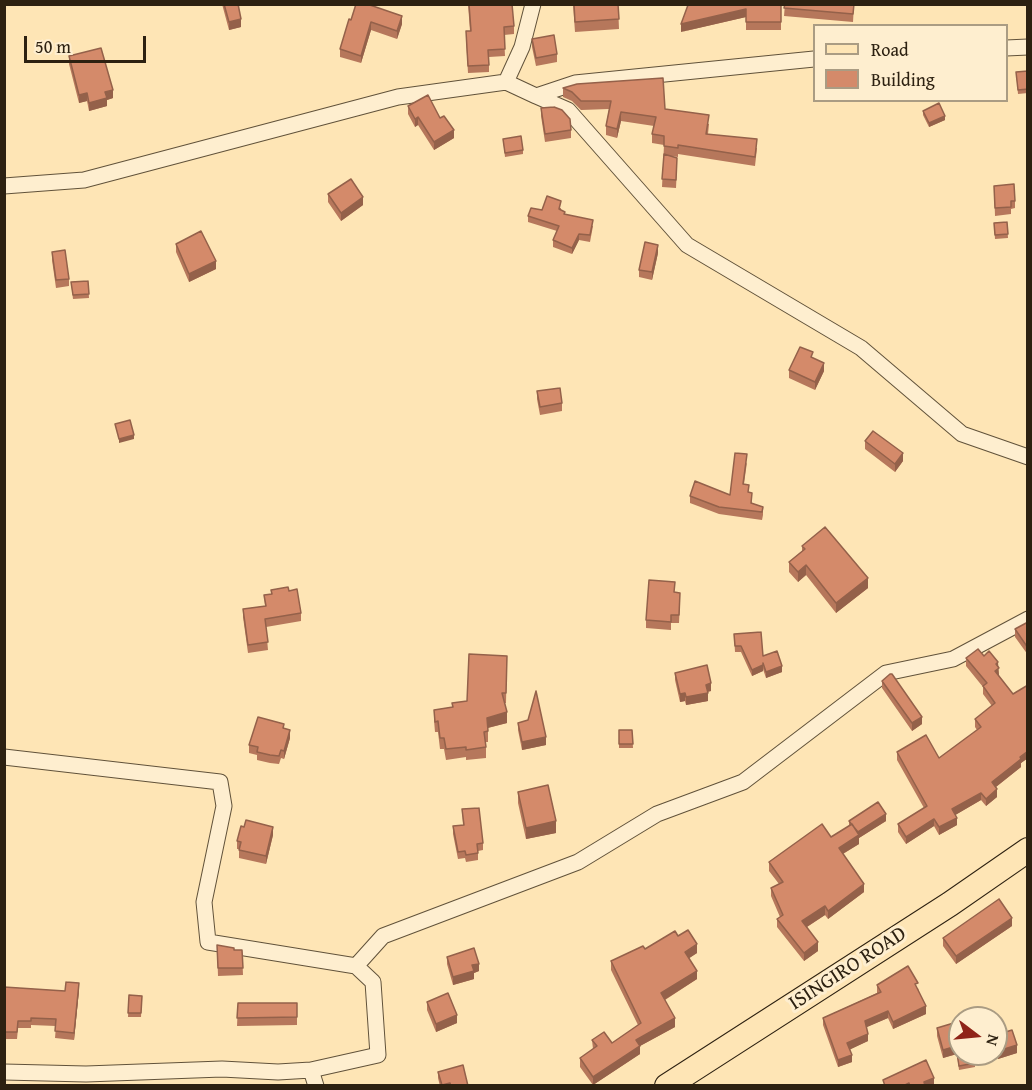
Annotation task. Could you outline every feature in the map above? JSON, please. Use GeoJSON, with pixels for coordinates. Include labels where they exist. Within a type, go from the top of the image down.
{"type":"FeatureCollection","features":[{"type":"Feature","properties":{"kind":"main road","name":"ISINGIRO ROAD"},"geometry":{"type":"LineString","coordinates":[[667,1086],[950,904],[1028,850]]}},
{"type":"Feature","properties":{"kind":"street"},"geometry":{"type":"LineString","coordinates":[[506,82],[522,47],[533,4]]}},
{"type":"Feature","properties":{"kind":"street"},"geometry":{"type":"LineString","coordinates":[[1008,48],[1028,47]]}},
{"type":"Feature","properties":{"kind":"street"},"geometry":{"type":"LineString","coordinates":[[536,96],[575,83],[813,59]]}},
{"type":"Feature","properties":{"kind":"street"},"geometry":{"type":"LineString","coordinates":[[4,186],[84,180],[398,97],[506,82],[568,110],[687,244],[861,348],[962,434],[1028,457]]}},
{"type":"Feature","properties":{"kind":"street"},"geometry":{"type":"LineString","coordinates":[[356,966],[383,936],[579,862],[657,814],[743,782],[886,673],[953,659],[1028,619]]}},
{"type":"Feature","properties":{"kind":"street"},"geometry":{"type":"LineString","coordinates":[[4,757],[220,782],[224,806],[204,902],[208,942],[356,966],[373,982],[378,1055],[311,1070],[278,1072],[222,1069],[86,1074],[4,1072]]}},
{"type":"Feature","properties":{"kind":"street"},"geometry":{"type":"LineString","coordinates":[[311,1070],[316,1086]]}},
{"type":"Feature","properties":{"kind":"building"},"geometry":{"type":"Polygon","coordinates":[[[224,4],[238,4],[241,19],[229,22],[224,4]]]}},
{"type":"Feature","properties":{"kind":"building"},"geometry":{"type":"Polygon","coordinates":[[[356,4],[367,4],[402,16],[397,31],[371,22],[361,56],[340,49],[356,4]]]}},
{"type":"Feature","properties":{"kind":"building"},"geometry":{"type":"Polygon","coordinates":[[[469,4],[512,4],[514,26],[504,27],[505,49],[488,50],[489,65],[468,66],[466,31],[471,31],[469,4]]]}},
{"type":"Feature","properties":{"kind":"building"},"geometry":{"type":"Polygon","coordinates":[[[574,4],[618,4],[619,19],[575,22],[574,4]]]}},
{"type":"Feature","properties":{"kind":"building"},"geometry":{"type":"Polygon","coordinates":[[[690,4],[781,4],[781,22],[746,22],[746,9],[681,24],[690,4]]]}},
{"type":"Feature","properties":{"kind":"building"},"geometry":{"type":"Polygon","coordinates":[[[785,4],[854,4],[853,14],[784,8],[785,4]]]}},
{"type":"Feature","properties":{"kind":"building"},"geometry":{"type":"Polygon","coordinates":[[[554,35],[557,54],[536,58],[532,39],[554,35]]]}},
{"type":"Feature","properties":{"kind":"building"},"geometry":{"type":"Polygon","coordinates":[[[101,48],[113,90],[105,92],[107,98],[89,103],[87,93],[79,95],[69,56],[101,48]]]}},
{"type":"Feature","properties":{"kind":"building"},"geometry":{"type":"Polygon","coordinates":[[[1028,71],[1028,89],[1018,90],[1016,72],[1028,71]]]}},
{"type":"Feature","properties":{"kind":"building"},"geometry":{"type":"Polygon","coordinates":[[[663,78],[665,109],[709,115],[706,134],[757,139],[755,157],[678,145],[678,148],[664,146],[664,136],[652,134],[656,117],[621,112],[617,129],[606,126],[611,101],[581,101],[572,92],[563,88],[577,84],[663,78]]]}},
{"type":"Feature","properties":{"kind":"building"},"geometry":{"type":"Polygon","coordinates":[[[428,95],[440,118],[444,116],[454,130],[434,142],[418,117],[415,119],[408,106],[428,95]]]}},
{"type":"Feature","properties":{"kind":"building"},"geometry":{"type":"Polygon","coordinates":[[[939,103],[945,116],[929,123],[923,111],[939,103]]]}},
{"type":"Feature","properties":{"kind":"building"},"geometry":{"type":"Polygon","coordinates":[[[554,107],[562,110],[570,119],[571,130],[545,134],[541,108],[554,107]]]}},
{"type":"Feature","properties":{"kind":"building"},"geometry":{"type":"Polygon","coordinates":[[[521,136],[523,150],[505,153],[503,139],[521,136]]]}},
{"type":"Feature","properties":{"kind":"building"},"geometry":{"type":"Polygon","coordinates":[[[664,154],[677,158],[676,180],[662,179],[664,154]]]}},
{"type":"Feature","properties":{"kind":"building"},"geometry":{"type":"Polygon","coordinates":[[[351,179],[363,197],[341,213],[328,194],[351,179]]]}},
{"type":"Feature","properties":{"kind":"building"},"geometry":{"type":"Polygon","coordinates":[[[1014,184],[1015,201],[1011,201],[1011,207],[995,208],[994,186],[1014,184]]]}},
{"type":"Feature","properties":{"kind":"building"},"geometry":{"type":"Polygon","coordinates":[[[547,196],[561,201],[559,209],[565,212],[564,214],[593,220],[590,235],[579,234],[572,248],[553,240],[559,226],[528,216],[531,208],[542,210],[547,196]]]}},
{"type":"Feature","properties":{"kind":"building"},"geometry":{"type":"Polygon","coordinates":[[[1007,222],[1008,234],[995,235],[994,223],[1007,222]]]}},
{"type":"Feature","properties":{"kind":"building"},"geometry":{"type":"Polygon","coordinates":[[[201,231],[216,261],[189,274],[176,244],[201,231]]]}},
{"type":"Feature","properties":{"kind":"building"},"geometry":{"type":"Polygon","coordinates":[[[645,242],[658,245],[652,272],[639,270],[645,242]]]}},
{"type":"Feature","properties":{"kind":"building"},"geometry":{"type":"Polygon","coordinates":[[[65,250],[69,279],[56,280],[52,252],[65,250]]]}},
{"type":"Feature","properties":{"kind":"building"},"geometry":{"type":"Polygon","coordinates":[[[88,281],[89,294],[73,295],[71,282],[88,281]]]}},
{"type":"Feature","properties":{"kind":"building"},"geometry":{"type":"Polygon","coordinates":[[[800,347],[813,352],[811,357],[824,363],[815,382],[789,370],[800,347]]]}},
{"type":"Feature","properties":{"kind":"building"},"geometry":{"type":"Polygon","coordinates":[[[560,388],[562,403],[540,407],[537,391],[560,388]]]}},
{"type":"Feature","properties":{"kind":"building"},"geometry":{"type":"Polygon","coordinates":[[[130,420],[134,435],[119,439],[115,424],[130,420]]]}},
{"type":"Feature","properties":{"kind":"building"},"geometry":{"type":"Polygon","coordinates":[[[873,431],[903,453],[895,464],[865,441],[873,431]]]}},
{"type":"Feature","properties":{"kind":"building"},"geometry":{"type":"Polygon","coordinates":[[[735,453],[747,454],[743,484],[749,485],[748,492],[752,493],[751,503],[763,507],[762,512],[719,507],[690,496],[695,481],[730,495],[735,453]]]}},
{"type":"Feature","properties":{"kind":"building"},"geometry":{"type":"Polygon","coordinates":[[[825,527],[868,578],[836,603],[806,565],[798,572],[789,562],[805,549],[802,546],[825,527]]]}},
{"type":"Feature","properties":{"kind":"building"},"geometry":{"type":"Polygon","coordinates":[[[649,580],[675,582],[674,592],[680,593],[679,615],[671,615],[671,622],[646,620],[649,580]]]}},
{"type":"Feature","properties":{"kind":"building"},"geometry":{"type":"Polygon","coordinates":[[[288,587],[289,591],[297,589],[301,613],[265,619],[268,642],[248,645],[243,609],[266,606],[264,595],[272,594],[271,590],[288,587]]]}},
{"type":"Feature","properties":{"kind":"building"},"geometry":{"type":"Polygon","coordinates":[[[1028,622],[1028,648],[1015,629],[1028,622]]]}},
{"type":"Feature","properties":{"kind":"building"},"geometry":{"type":"Polygon","coordinates":[[[761,632],[763,656],[777,651],[782,666],[766,672],[763,663],[752,670],[741,646],[735,646],[734,634],[761,632]]]}},
{"type":"Feature","properties":{"kind":"building"},"geometry":{"type":"Polygon","coordinates":[[[978,649],[984,656],[989,651],[998,662],[996,664],[999,668],[995,671],[1013,694],[1028,685],[1028,751],[992,782],[997,789],[986,799],[981,793],[952,809],[957,818],[939,827],[934,819],[906,837],[898,824],[927,806],[897,752],[926,735],[939,758],[981,727],[975,719],[995,703],[983,686],[987,683],[966,658],[978,649]]]}},
{"type":"Feature","properties":{"kind":"building"},"geometry":{"type":"Polygon","coordinates":[[[469,654],[507,656],[506,693],[502,693],[507,712],[487,718],[488,731],[484,732],[486,747],[466,750],[466,747],[446,749],[444,738],[440,738],[438,721],[435,722],[434,710],[453,707],[452,703],[467,701],[469,654]]]}},
{"type":"Feature","properties":{"kind":"building"},"geometry":{"type":"Polygon","coordinates":[[[707,665],[711,683],[706,685],[708,693],[686,697],[685,693],[680,694],[675,673],[707,665]]]}},
{"type":"Feature","properties":{"kind":"building"},"geometry":{"type":"Polygon","coordinates":[[[890,674],[922,717],[912,723],[882,681],[890,674]]]}},
{"type":"Feature","properties":{"kind":"building"},"geometry":{"type":"Polygon","coordinates":[[[536,691],[546,737],[522,742],[518,723],[528,720],[536,691]]]}},
{"type":"Feature","properties":{"kind":"building"},"geometry":{"type":"Polygon","coordinates":[[[258,717],[284,724],[283,728],[290,730],[284,751],[281,750],[279,756],[257,752],[258,747],[249,745],[258,717]]]}},
{"type":"Feature","properties":{"kind":"building"},"geometry":{"type":"Polygon","coordinates":[[[619,730],[632,730],[633,744],[619,744],[619,730]]]}},
{"type":"Feature","properties":{"kind":"building"},"geometry":{"type":"Polygon","coordinates":[[[548,785],[556,821],[526,828],[518,792],[548,785]]]}},
{"type":"Feature","properties":{"kind":"building"},"geometry":{"type":"Polygon","coordinates":[[[878,802],[886,814],[858,832],[849,821],[878,802]]]}},
{"type":"Feature","properties":{"kind":"building"},"geometry":{"type":"Polygon","coordinates":[[[479,808],[483,843],[477,844],[478,853],[466,855],[465,851],[458,852],[453,826],[464,825],[462,809],[479,808]]]}},
{"type":"Feature","properties":{"kind":"building"},"geometry":{"type":"Polygon","coordinates":[[[246,820],[273,827],[266,856],[239,850],[241,842],[237,841],[241,826],[244,827],[246,820]]]}},
{"type":"Feature","properties":{"kind":"building"},"geometry":{"type":"Polygon","coordinates":[[[822,824],[831,837],[852,824],[859,835],[839,848],[864,884],[828,911],[825,906],[802,921],[818,942],[804,953],[777,919],[783,915],[771,888],[783,882],[769,862],[822,824]]]}},
{"type":"Feature","properties":{"kind":"building"},"geometry":{"type":"Polygon","coordinates":[[[999,899],[1012,918],[956,956],[943,938],[999,899]]]}},
{"type":"Feature","properties":{"kind":"building"},"geometry":{"type":"Polygon","coordinates":[[[688,930],[697,944],[685,952],[697,971],[661,993],[675,1018],[636,1040],[640,1046],[593,1077],[580,1058],[597,1046],[592,1040],[604,1032],[612,1043],[641,1023],[611,961],[643,946],[645,949],[675,931],[678,936],[688,930]]]}},
{"type":"Feature","properties":{"kind":"building"},"geometry":{"type":"Polygon","coordinates":[[[217,945],[242,950],[243,968],[218,968],[217,945]]]}},
{"type":"Feature","properties":{"kind":"building"},"geometry":{"type":"Polygon","coordinates":[[[474,948],[479,964],[472,965],[474,971],[453,977],[447,957],[474,948]]]}},
{"type":"Feature","properties":{"kind":"building"},"geometry":{"type":"Polygon","coordinates":[[[908,966],[918,983],[915,984],[926,1006],[893,1022],[888,1011],[865,1021],[868,1034],[847,1043],[852,1055],[838,1060],[823,1018],[881,992],[877,985],[908,966]]]}},
{"type":"Feature","properties":{"kind":"building"},"geometry":{"type":"Polygon","coordinates":[[[66,982],[79,983],[74,1033],[55,1031],[56,1019],[31,1018],[31,1021],[18,1021],[17,1032],[4,1032],[4,987],[65,991],[66,982]]]}},
{"type":"Feature","properties":{"kind":"building"},"geometry":{"type":"Polygon","coordinates":[[[448,993],[457,1015],[436,1024],[427,1002],[448,993]]]}},
{"type":"Feature","properties":{"kind":"building"},"geometry":{"type":"Polygon","coordinates":[[[129,995],[142,996],[141,1013],[128,1013],[129,995]]]}},
{"type":"Feature","properties":{"kind":"building"},"geometry":{"type":"Polygon","coordinates":[[[238,1003],[297,1003],[297,1017],[237,1018],[238,1003]]]}},
{"type":"Feature","properties":{"kind":"building"},"geometry":{"type":"Polygon","coordinates":[[[948,1025],[948,1049],[943,1050],[937,1028],[948,1025]]]}},
{"type":"Feature","properties":{"kind":"building"},"geometry":{"type":"Polygon","coordinates":[[[1012,1030],[1017,1045],[1008,1048],[1008,1031],[1012,1030]]]}},
{"type":"Feature","properties":{"kind":"building"},"geometry":{"type":"Polygon","coordinates":[[[926,1060],[934,1078],[924,1082],[925,1086],[910,1086],[909,1083],[903,1086],[885,1086],[883,1080],[926,1060]]]}},
{"type":"Feature","properties":{"kind":"building"},"geometry":{"type":"Polygon","coordinates":[[[463,1065],[468,1086],[451,1086],[450,1083],[442,1085],[438,1072],[463,1065]]]}}]}
